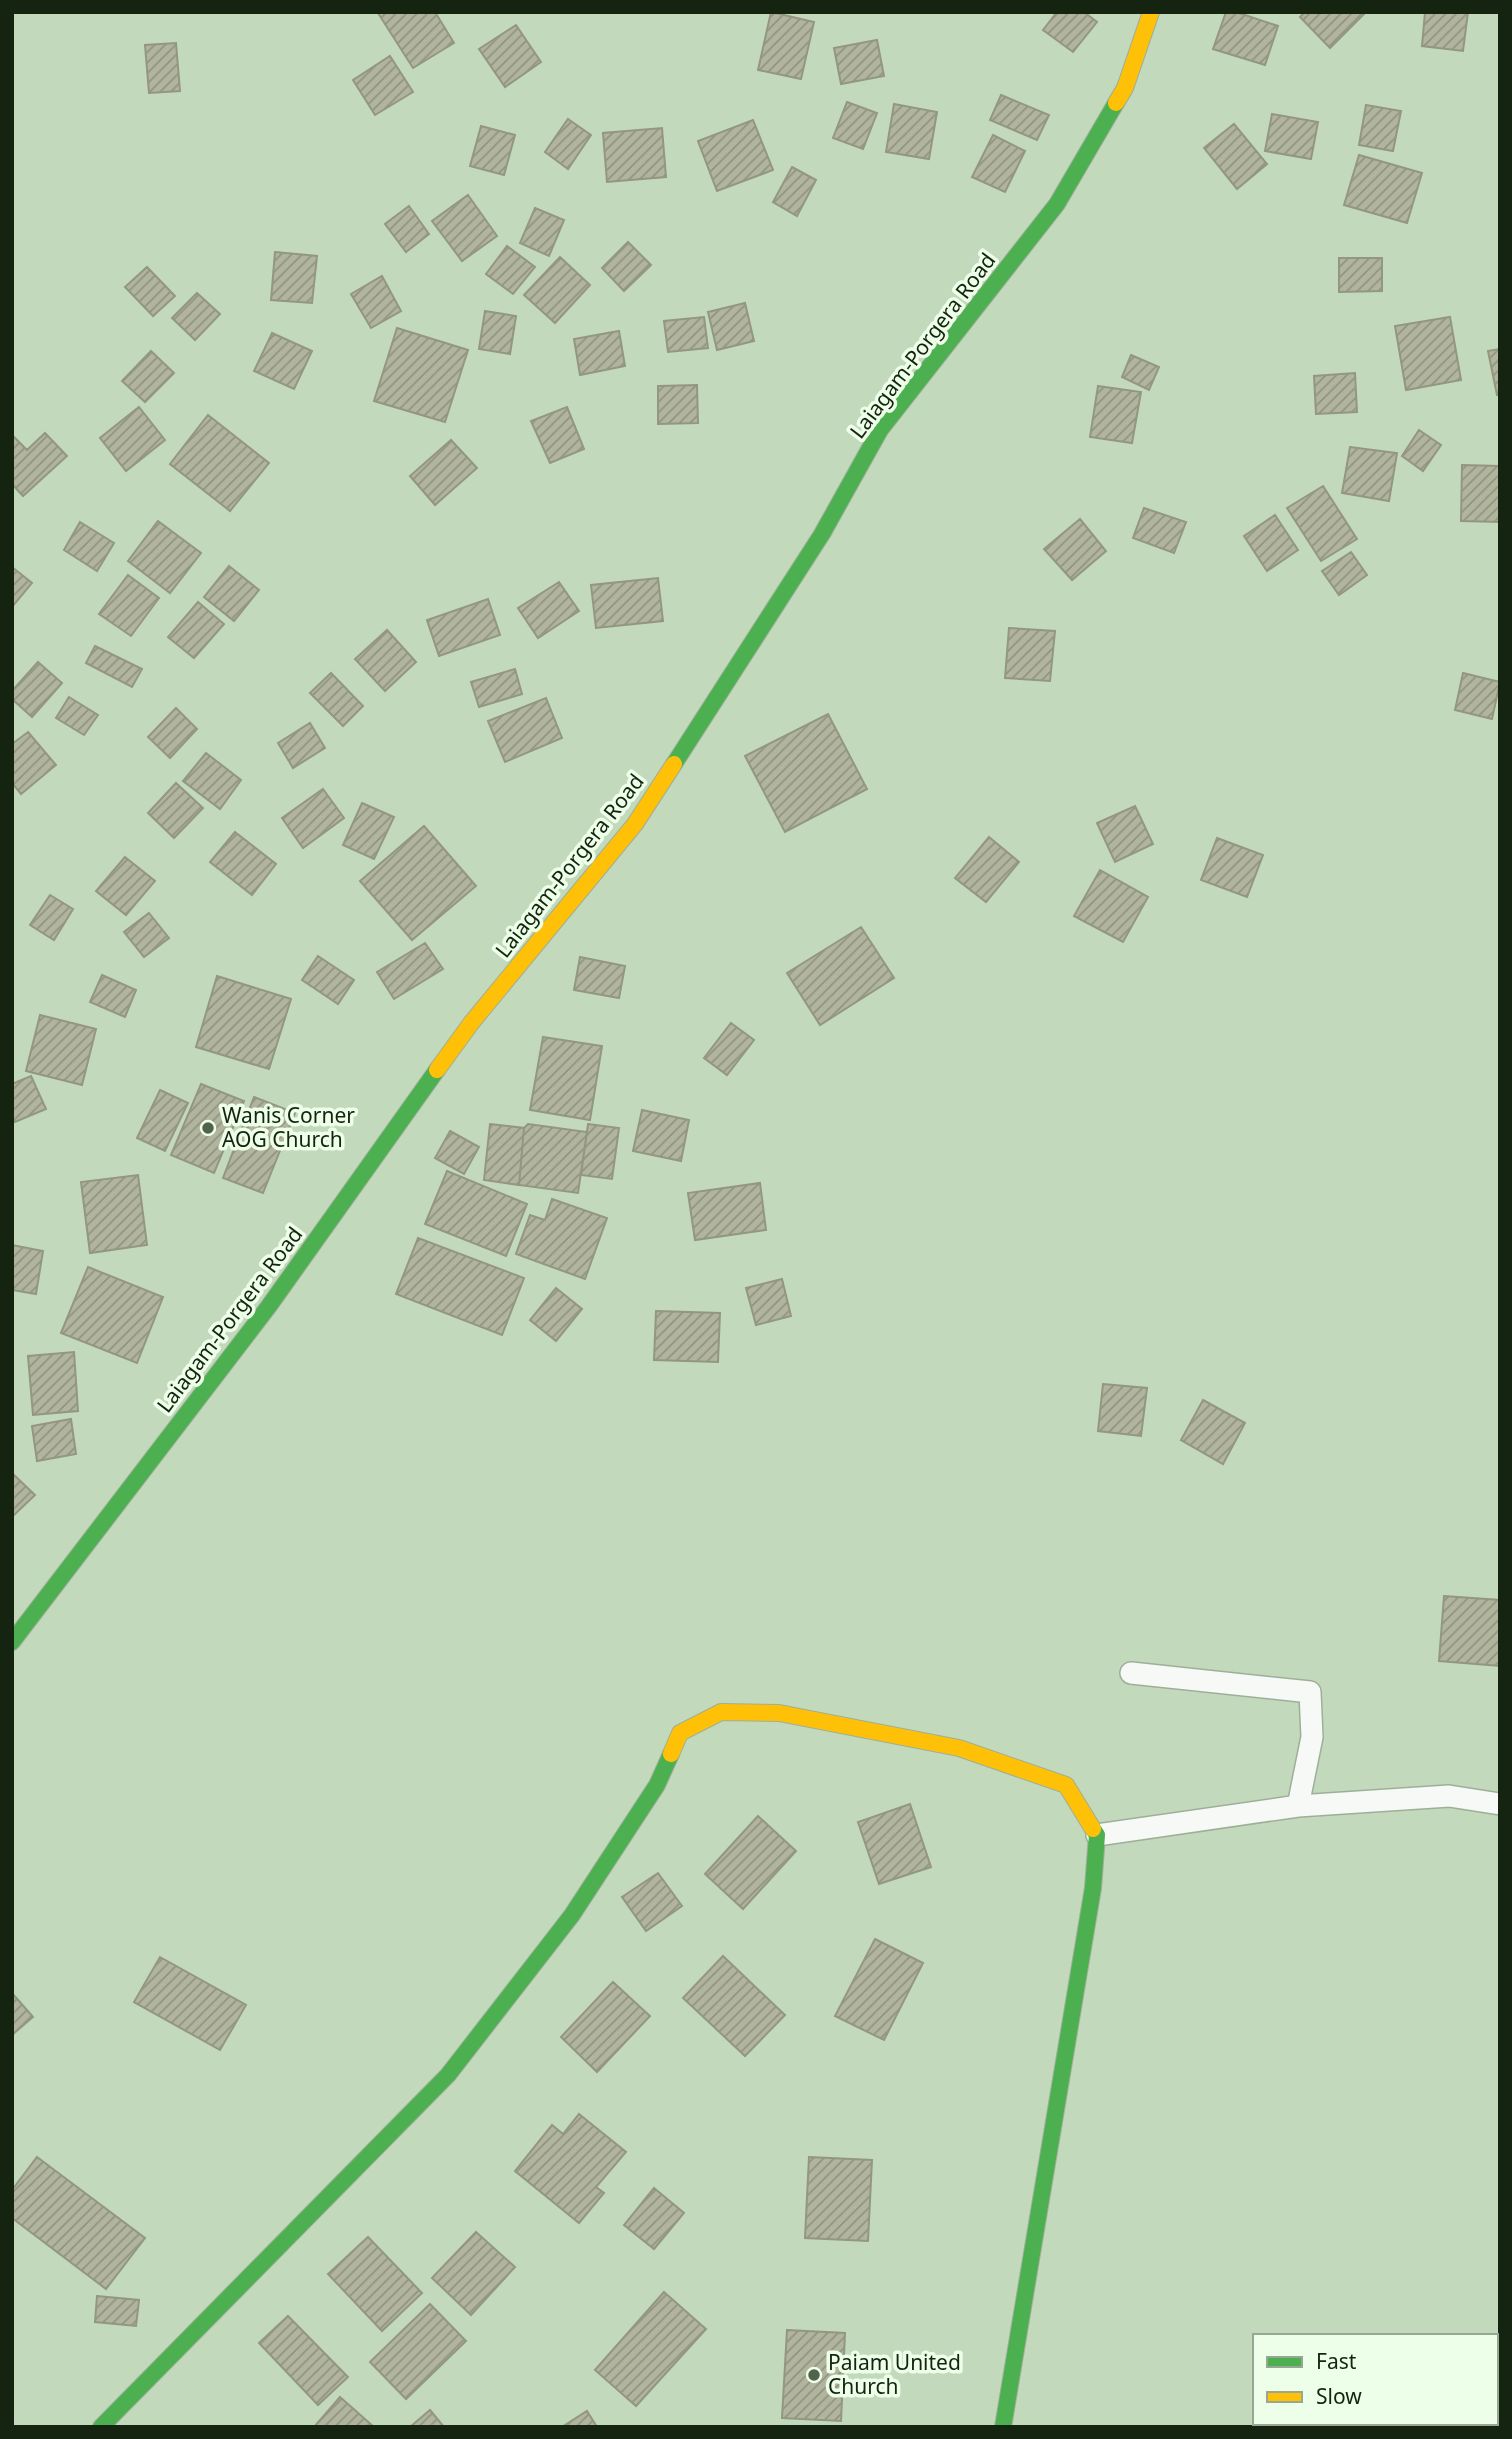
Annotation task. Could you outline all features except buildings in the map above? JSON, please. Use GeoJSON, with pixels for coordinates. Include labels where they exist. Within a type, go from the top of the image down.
{"type":"FeatureCollection","features":[{"type":"Feature","properties":{"kind":"main road","name":"Laiagam-Porgera Road"},"geometry":{"type":"LineString","coordinates":[[12,1642],[269,1306],[472,1022],[635,824],[773,613],[822,534],[880,430],[1057,204],[1125,88],[1151,12]]}},
{"type":"Feature","properties":{"kind":"main road"},"geometry":{"type":"LineString","coordinates":[[101,2427],[448,2075],[572,1915],[657,1785],[680,1733],[722,1712],[779,1713],[959,1748],[1066,1785],[1097,1835],[1093,1888],[1003,2427]]}},
{"type":"Feature","properties":{"kind":"lane"},"geometry":{"type":"LineString","coordinates":[[1131,1673],[1310,1692],[1312,1737],[1298,1806]]}},
{"type":"Feature","properties":{"kind":"lane"},"geometry":{"type":"LineString","coordinates":[[1097,1835],[1298,1806],[1450,1796],[1500,1804]]}},
{"type":"Feature","properties":{"kind":"traffic: fast"},"geometry":{"type":"LineString","coordinates":[[674,764],[822,534],[880,430],[1057,204],[1116,103]]}},
{"type":"Feature","properties":{"kind":"traffic: fast"},"geometry":{"type":"LineString","coordinates":[[12,1642],[269,1306],[437,1070]]}},
{"type":"Feature","properties":{"kind":"traffic: fast"},"geometry":{"type":"LineString","coordinates":[[101,2427],[448,2075],[572,1915],[657,1785],[671,1754]]}},
{"type":"Feature","properties":{"kind":"traffic: fast"},"geometry":{"type":"LineString","coordinates":[[1003,2427],[1093,1888],[1097,1835],[1093,1829]]}},
{"type":"Feature","properties":{"kind":"traffic: slow"},"geometry":{"type":"LineString","coordinates":[[1116,103],[1125,88],[1151,12]]}},
{"type":"Feature","properties":{"kind":"traffic: slow"},"geometry":{"type":"LineString","coordinates":[[437,1070],[472,1022],[635,824],[674,764]]}},
{"type":"Feature","properties":{"kind":"traffic: slow"},"geometry":{"type":"LineString","coordinates":[[671,1754],[680,1733],[721,1712],[779,1713],[959,1748],[1066,1785],[1093,1829]]}},
{"type":"Feature","properties":{"kind":"place","name":"Wanis Corner AOG Church"},"geometry":{"type":"Point","coordinates":[208,1128]}},
{"type":"Feature","properties":{"kind":"place","name":"Paiam United Church"},"geometry":{"type":"Point","coordinates":[814,2375]}}]}
